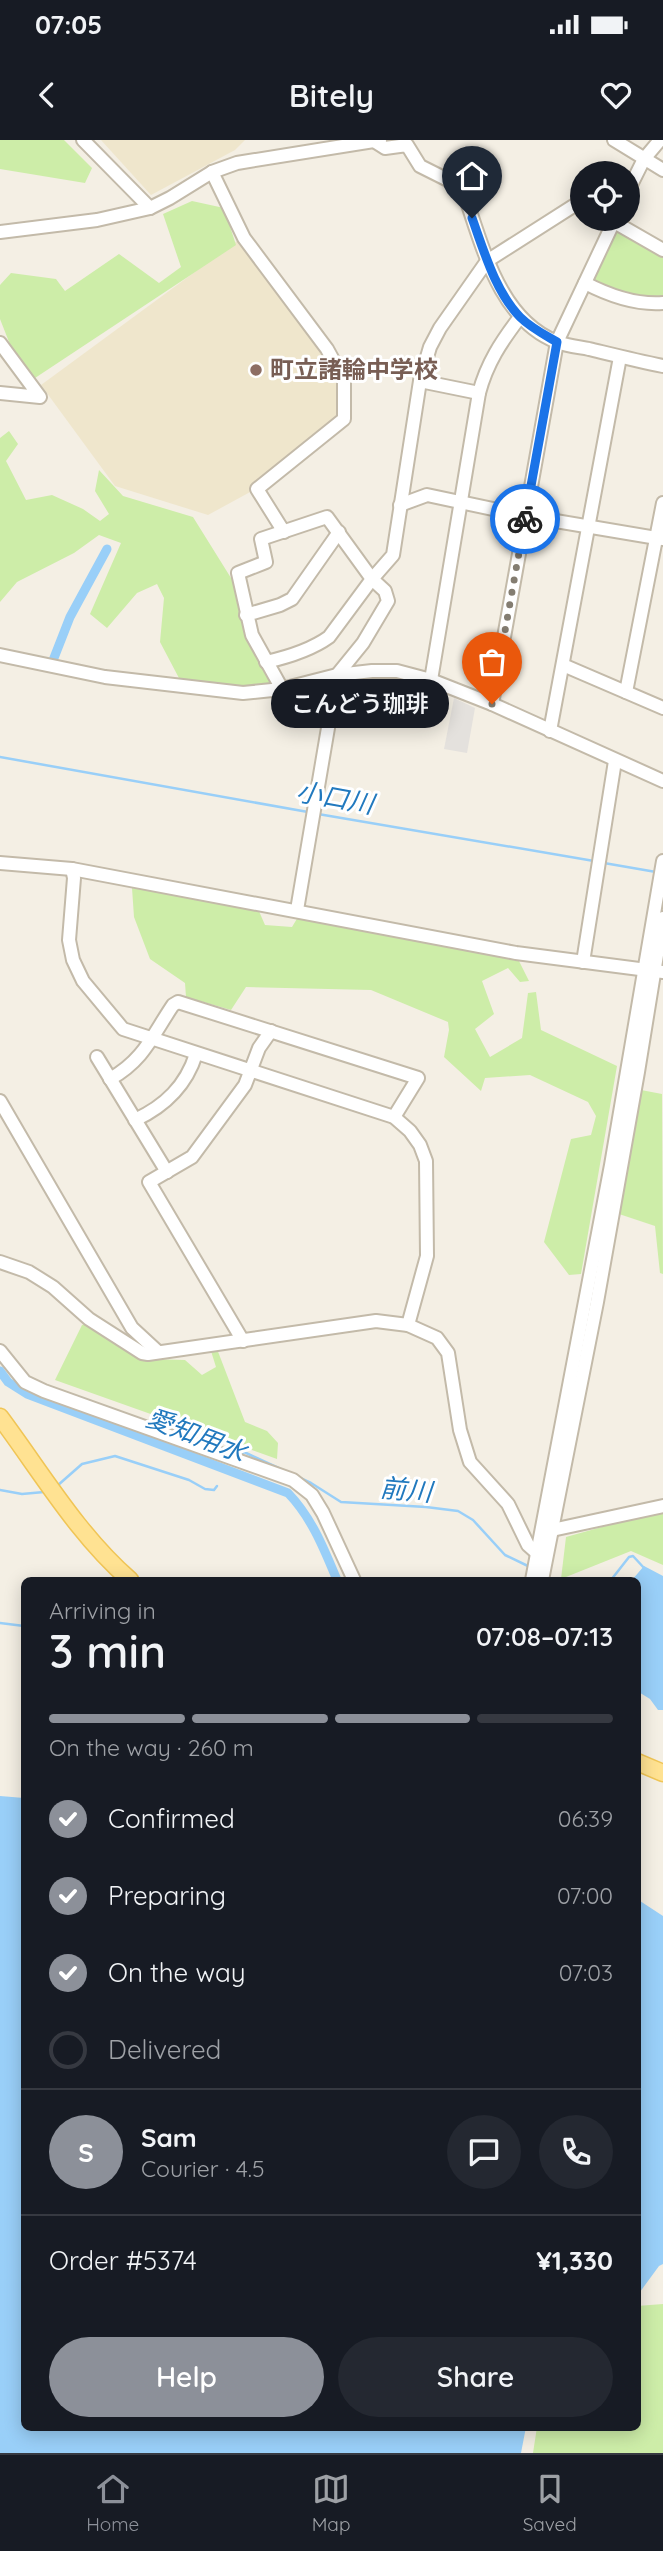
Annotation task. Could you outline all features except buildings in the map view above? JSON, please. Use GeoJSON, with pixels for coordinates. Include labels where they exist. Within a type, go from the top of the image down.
{"type":"FeatureCollection","features":[{"type":"Feature","properties":{"kind":"main road"},"geometry":{"type":"LineString","coordinates":[[0,1417],[99,1549],[127,1577]]}},
{"type":"Feature","properties":{"kind":"main road"},"geometry":{"type":"LineString","coordinates":[[641,1764],[663,1773]]}},
{"type":"Feature","properties":{"kind":"street"},"geometry":{"type":"LineString","coordinates":[[83,140],[150,208]]}},
{"type":"Feature","properties":{"kind":"street"},"geometry":{"type":"LineString","coordinates":[[614,140],[663,170]]}},
{"type":"Feature","properties":{"kind":"street"},"geometry":{"type":"LineString","coordinates":[[640,167],[660,140]]}},
{"type":"Feature","properties":{"kind":"street"},"geometry":{"type":"LineString","coordinates":[[0,232],[97,220],[150,208],[212,172],[246,161],[379,141],[386,148],[407,145],[420,166],[456,184],[465,196],[487,261],[520,317],[557,342],[663,366]]}},
{"type":"Feature","properties":{"kind":"street"},"geometry":{"type":"LineString","coordinates":[[212,172],[244,238],[327,349],[345,386],[344,419],[257,489],[284,532]]}},
{"type":"Feature","properties":{"kind":"street"},"geometry":{"type":"LineString","coordinates":[[266,662],[319,644],[329,637],[393,555],[421,381],[434,338],[487,261],[570,208]]}},
{"type":"Feature","properties":{"kind":"street"},"geometry":{"type":"LineString","coordinates":[[492,704],[557,342],[607,231]]}},
{"type":"Feature","properties":{"kind":"street"},"geometry":{"type":"LineString","coordinates":[[631,231],[663,250]]}},
{"type":"Feature","properties":{"kind":"street"},"geometry":{"type":"LineString","coordinates":[[584,283],[630,300],[663,303]]}},
{"type":"Feature","properties":{"kind":"street"},"geometry":{"type":"LineString","coordinates":[[430,680],[479,393],[485,369],[492,356],[520,317]]}},
{"type":"Feature","properties":{"kind":"street"},"geometry":{"type":"LineString","coordinates":[[0,343],[40,397],[0,393]]}},
{"type":"Feature","properties":{"kind":"street"},"geometry":{"type":"LineString","coordinates":[[550,732],[620,356]]}},
{"type":"Feature","properties":{"kind":"street"},"geometry":{"type":"LineString","coordinates":[[421,381],[479,393]]}},
{"type":"Feature","properties":{"kind":"street"},"geometry":{"type":"LineString","coordinates":[[400,505],[427,495],[526,516],[659,539]]}},
{"type":"Feature","properties":{"kind":"street"},"geometry":{"type":"LineString","coordinates":[[626,692],[659,539],[663,503]]}},
{"type":"Feature","properties":{"kind":"street"},"geometry":{"type":"LineString","coordinates":[[282,689],[252,635],[238,573],[266,562],[261,539],[327,517],[372,579],[384,591],[388,601],[363,643],[337,675],[297,910]]}},
{"type":"Feature","properties":{"kind":"street"},"geometry":{"type":"LineString","coordinates":[[246,615],[280,606],[292,598],[339,532]]}},
{"type":"Feature","properties":{"kind":"street"},"geometry":{"type":"LineString","coordinates":[[0,655],[105,677],[243,693],[282,689],[337,675],[397,671],[430,680],[492,704],[663,781]]}},
{"type":"Feature","properties":{"kind":"street"},"geometry":{"type":"LineString","coordinates":[[563,665],[663,708]]}},
{"type":"Feature","properties":{"kind":"street"},"geometry":{"type":"LineString","coordinates":[[583,962],[615,761]]}},
{"type":"Feature","properties":{"kind":"street"},"geometry":{"type":"LineString","coordinates":[[543,1577],[636,1086],[653,970],[663,861]]}},
{"type":"Feature","properties":{"kind":"street"},"geometry":{"type":"LineString","coordinates":[[0,863],[72,869],[516,953],[653,970]]}},
{"type":"Feature","properties":{"kind":"street"},"geometry":{"type":"LineString","coordinates":[[72,869],[74,878],[68,940],[77,971],[123,1029],[394,1117],[410,1131],[420,1145],[426,1161],[427,1256],[408,1325]]}},
{"type":"Feature","properties":{"kind":"street"},"geometry":{"type":"LineString","coordinates":[[533,1577],[611,1165],[653,970]]}},
{"type":"Feature","properties":{"kind":"street"},"geometry":{"type":"LineString","coordinates":[[110,1079],[133,1064],[173,1005],[178,1002],[418,1078],[394,1117]]}},
{"type":"Feature","properties":{"kind":"street"},"geometry":{"type":"LineString","coordinates":[[243,1341],[149,1182],[192,1157],[245,1085],[259,1048],[271,1031]]}},
{"type":"Feature","properties":{"kind":"street"},"geometry":{"type":"LineString","coordinates":[[135,1120],[175,1093],[184,1082],[196,1054]]}},
{"type":"Feature","properties":{"kind":"street"},"geometry":{"type":"LineString","coordinates":[[97,1057],[167,1172]]}},
{"type":"Feature","properties":{"kind":"street"},"geometry":{"type":"LineString","coordinates":[[0,1101],[132,1328],[158,1352]]}},
{"type":"Feature","properties":{"kind":"street"},"geometry":{"type":"LineString","coordinates":[[0,1262],[29,1272],[53,1287],[89,1319],[142,1353],[376,1321],[408,1325],[437,1338],[448,1353],[465,1450],[478,1473],[508,1504],[528,1545],[537,1553]]}},
{"type":"Feature","properties":{"kind":"street"},"geometry":{"type":"LineString","coordinates":[[0,1351],[25,1382],[44,1391],[293,1480],[312,1495],[353,1577]]}},
{"type":"Feature","properties":{"kind":"street"},"geometry":{"type":"LineString","coordinates":[[552,1530],[663,1506]]}},
{"type":"Feature","properties":{"kind":"shaded area"},"geometry":{"type":"Polygon","coordinates":[[[101,140],[245,140],[235,150],[151,195],[101,140]]]}},
{"type":"Feature","properties":{"kind":"shaded area"},"geometry":{"type":"Polygon","coordinates":[[[237,241],[342,381],[341,416],[252,491],[208,515],[115,486],[41,385],[237,241]]]}},
{"type":"Feature","properties":{"kind":"shaded area"},"geometry":{"type":"Polygon","coordinates":[[[454,698],[475,708],[467,753],[444,749],[454,698]]]}},
{"type":"Feature","properties":{"kind":"green space"},"geometry":{"type":"Polygon","coordinates":[[[0,140],[64,140],[92,168],[85,183],[0,169],[0,140]]]}},
{"type":"Feature","properties":{"kind":"green space"},"geometry":{"type":"Polygon","coordinates":[[[192,201],[224,208],[236,245],[35,378],[11,347],[0,319],[0,285],[11,273],[56,279],[65,291],[119,254],[159,283],[181,267],[163,214],[192,201]]]}},
{"type":"Feature","properties":{"kind":"green space"},"geometry":{"type":"Polygon","coordinates":[[[617,231],[663,258],[663,296],[629,295],[595,285],[591,281],[617,231]]]}},
{"type":"Feature","properties":{"kind":"green space"},"geometry":{"type":"Polygon","coordinates":[[[9,431],[18,444],[6,461],[26,500],[52,495],[83,509],[100,521],[109,514],[95,491],[99,470],[123,496],[193,517],[236,586],[273,681],[271,685],[223,686],[180,680],[160,642],[164,598],[157,584],[137,593],[107,628],[90,614],[121,543],[99,535],[74,553],[17,582],[0,602],[0,438],[9,431]]]}},
{"type":"Feature","properties":{"kind":"green space"},"geometry":{"type":"Polygon","coordinates":[[[132,888],[258,909],[265,925],[292,927],[298,917],[518,959],[529,981],[520,982],[508,968],[482,981],[494,1014],[475,1029],[490,1057],[522,1038],[528,993],[536,992],[541,1030],[617,1066],[581,1274],[569,1275],[544,1242],[571,1139],[591,1135],[596,1116],[588,1102],[530,1075],[485,1078],[481,1091],[444,1057],[448,1022],[371,990],[246,987],[231,1010],[186,997],[185,983],[150,959],[134,917],[132,888]]]}},
{"type":"Feature","properties":{"kind":"green space"},"geometry":{"type":"Polygon","coordinates":[[[641,1090],[662,1094],[663,1274],[660,1273],[655,1226],[619,1214],[641,1090]]]}},
{"type":"Feature","properties":{"kind":"green space"},"geometry":{"type":"Polygon","coordinates":[[[86,1324],[147,1359],[185,1360],[202,1375],[216,1367],[211,1351],[217,1349],[245,1422],[267,1431],[278,1443],[277,1459],[55,1380],[82,1325],[86,1324]]]}},
{"type":"Feature","properties":{"kind":"green space"},"geometry":{"type":"Polygon","coordinates":[[[663,1510],[663,1565],[631,1551],[561,1577],[566,1537],[663,1510]]]}},
{"type":"Feature","properties":{"kind":"green space"},"geometry":{"type":"Polygon","coordinates":[[[663,2304],[663,2453],[533,2453],[536,2431],[641,2431],[641,2306],[663,2304]]]}},
{"type":"Feature","properties":{"kind":"water"},"geometry":{"type":"Polygon","coordinates":[[[644,1566],[663,1576],[663,1710],[658,1710],[650,1699],[641,1693],[641,1577],[635,1577],[644,1566]]]}},
{"type":"Feature","properties":{"kind":"water"},"geometry":{"type":"Polygon","coordinates":[[[0,1796],[21,1798],[21,2431],[525,2431],[521,2453],[0,2453],[0,1796]]]}},
{"type":"Feature","properties":{"kind":"water"},"geometry":{"type":"Polygon","coordinates":[[[641,1902],[663,1916],[663,2264],[641,2291],[641,1902]]]}},
{"type":"Feature","properties":{"kind":"waterway","name":"愛知用水"},"geometry":{"type":"LineString","coordinates":[[52,663],[70,617],[107,549]]}},
{"type":"Feature","properties":{"kind":"waterway","name":"小口川"},"geometry":{"type":"LineString","coordinates":[[0,757],[308,812]]}},
{"type":"Feature","properties":{"kind":"waterway","name":"小口川"},"geometry":{"type":"LineString","coordinates":[[318,814],[594,861]]}},
{"type":"Feature","properties":{"kind":"waterway","name":"小口川"},"geometry":{"type":"LineString","coordinates":[[604,863],[656,872]]}},
{"type":"Feature","properties":{"kind":"waterway","name":"愛知用水"},"geometry":{"type":"LineString","coordinates":[[0,1371],[8,1382],[27,1394],[288,1493],[311,1523],[336,1577]]}},
{"type":"Feature","properties":{"kind":"waterway","name":"前川"},"geometry":{"type":"LineString","coordinates":[[242,1454],[244,1452],[311,1483],[341,1502],[458,1511],[473,1520],[505,1555],[530,1567]]}},
{"type":"Feature","properties":{"kind":"waterway","name":"前川"},"geometry":{"type":"LineString","coordinates":[[57,1486],[82,1464],[115,1456],[189,1480],[205,1489],[214,1490],[217,1486]]}},
{"type":"Feature","properties":{"kind":"waterway","name":"前川"},"geometry":{"type":"LineString","coordinates":[[0,1490],[22,1494],[44,1492]]}},
{"type":"Feature","properties":{"kind":"waterway","name":"前川"},"geometry":{"type":"LineString","coordinates":[[613,1577],[629,1557],[633,1556],[645,1569]]}},
{"type":"Feature","properties":{"kind":"waterway"},"geometry":{"type":"LineString","coordinates":[[0,1623],[21,1626]]}},
{"type":"Feature","properties":{"kind":"way so far"},"geometry":{"type":"LineString","coordinates":[[492,704],[525,519]]}},
{"type":"Feature","properties":{"kind":"place","name":"町立諸輪中学校"},"geometry":{"type":"Point","coordinates":[256,370]}},
{"type":"Feature","properties":{"kind":"place","name":"こんどう珈琲"},"geometry":{"type":"Point","coordinates":[492,704]}},
{"type":"Feature","properties":{"kind":"route"},"geometry":{"type":"LineString","coordinates":[[472,218],[487,261],[509,302],[530,326],[557,342],[525,519]]}}]}
